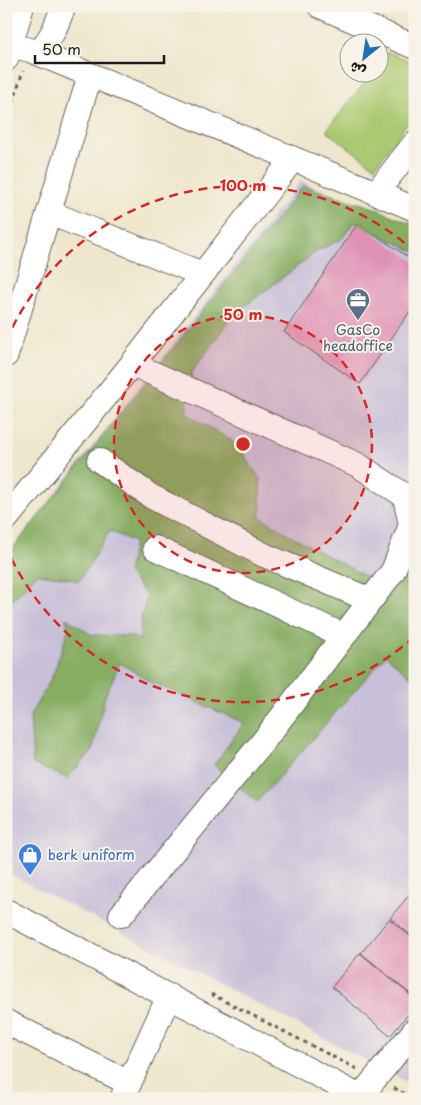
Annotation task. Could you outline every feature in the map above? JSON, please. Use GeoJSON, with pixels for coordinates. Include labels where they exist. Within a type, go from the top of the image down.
{"type":"FeatureCollection","features":[{"type":"Feature","properties":{"kind":"street"},"geometry":{"type":"LineString","coordinates":[[22,6],[8,50],[40,54],[415,209]]}},
{"type":"Feature","properties":{"kind":"street"},"geometry":{"type":"LineString","coordinates":[[40,54],[54,30],[64,6]]}},
{"type":"Feature","properties":{"kind":"street"},"geometry":{"type":"LineString","coordinates":[[320,6],[415,47]]}},
{"type":"Feature","properties":{"kind":"street"},"geometry":{"type":"LineString","coordinates":[[6,355],[90,75]]}},
{"type":"Feature","properties":{"kind":"street"},"geometry":{"type":"LineString","coordinates":[[376,193],[415,143]]}},
{"type":"Feature","properties":{"kind":"street"},"geometry":{"type":"LineString","coordinates":[[6,518],[132,364],[293,159]]}},
{"type":"Feature","properties":{"kind":"street"},"geometry":{"type":"LineString","coordinates":[[50,213],[202,274]]}},
{"type":"Feature","properties":{"kind":"street"},"geometry":{"type":"LineString","coordinates":[[121,915],[265,739],[393,571],[411,526],[410,495],[358,465],[132,364]]}},
{"type":"Feature","properties":{"kind":"street"},"geometry":{"type":"LineString","coordinates":[[100,460],[152,497],[264,555],[370,600]]}},
{"type":"Feature","properties":{"kind":"street"},"geometry":{"type":"LineString","coordinates":[[155,548],[344,636]]}},
{"type":"Feature","properties":{"kind":"street"},"geometry":{"type":"LineString","coordinates":[[6,911],[362,1098],[415,1030]]}},
{"type":"Feature","properties":{"kind":"street"},"geometry":{"type":"LineString","coordinates":[[6,1022],[126,1091],[169,996]]}},
{"type":"Feature","properties":{"kind":"shaded area"},"geometry":{"type":"Polygon","coordinates":[[[301,181],[415,228],[415,1086],[6,872],[6,556],[301,181]]]}},
{"type":"Feature","properties":{"kind":"green space"},"geometry":{"type":"Polygon","coordinates":[[[388,52],[415,63],[415,113],[375,167],[326,131],[365,82],[388,82],[388,52]]]}},
{"type":"Feature","properties":{"kind":"green space"},"geometry":{"type":"Polygon","coordinates":[[[303,186],[369,206],[415,225],[415,252],[354,222],[342,239],[319,250],[233,315],[192,372],[186,413],[237,444],[260,479],[261,517],[332,559],[376,582],[415,537],[415,681],[386,655],[257,802],[214,765],[244,723],[151,682],[120,663],[105,696],[92,752],[67,778],[33,764],[30,716],[53,675],[68,631],[66,618],[92,635],[131,636],[140,640],[141,619],[147,596],[128,573],[134,542],[110,531],[79,581],[37,574],[6,607],[6,557],[303,186]]]}},
{"type":"Feature","properties":{"kind":"building"},"geometry":{"type":"Polygon","coordinates":[[[358,223],[415,262],[415,304],[360,384],[284,332],[358,223]]]}},
{"type":"Feature","properties":{"kind":"building"},"geometry":{"type":"Polygon","coordinates":[[[415,888],[415,939],[390,918],[415,888]]]}},
{"type":"Feature","properties":{"kind":"building"},"geometry":{"type":"Polygon","coordinates":[[[389,919],[415,940],[415,998],[361,953],[389,919]]]}},
{"type":"Feature","properties":{"kind":"building"},"geometry":{"type":"Polygon","coordinates":[[[360,953],[415,999],[415,1006],[390,1036],[332,987],[360,953]]]}},
{"type":"Feature","properties":{"kind":"place","name":"GasCo headoffice"},"geometry":{"type":"Point","coordinates":[358,321]}},
{"type":"Feature","properties":{"kind":"place","name":"berk uniform"},"geometry":{"type":"Point","coordinates":[30,876]}}]}
